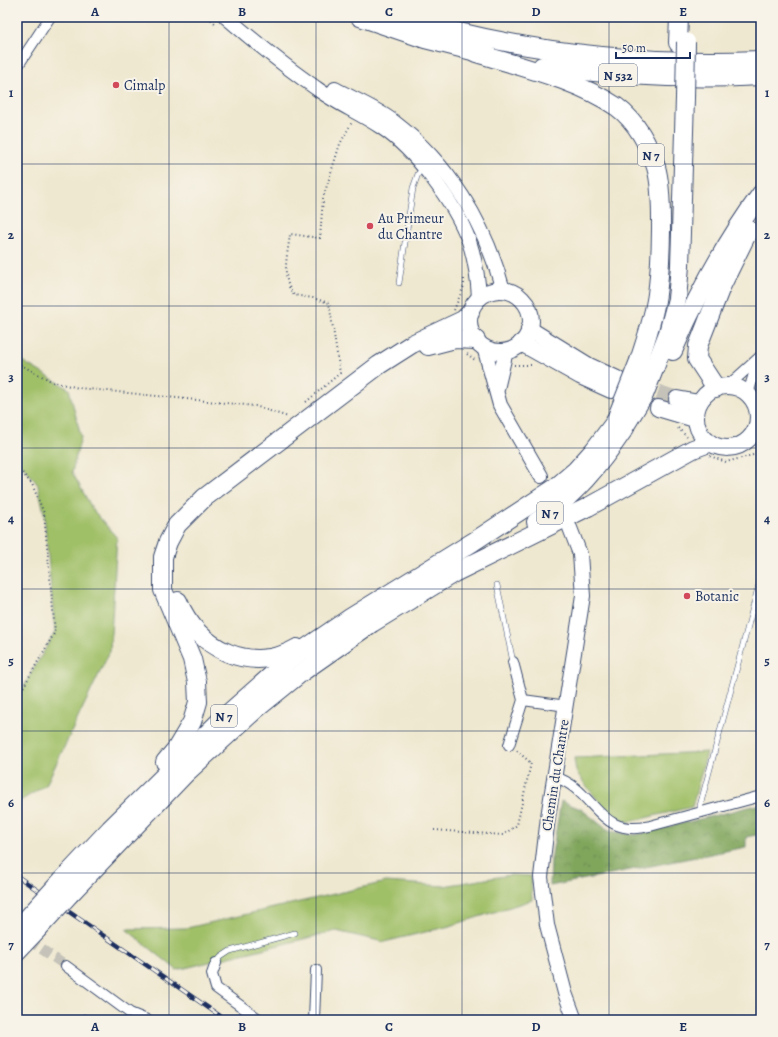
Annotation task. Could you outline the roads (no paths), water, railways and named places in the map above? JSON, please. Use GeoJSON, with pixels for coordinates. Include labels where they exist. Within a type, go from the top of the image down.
{"type":"FeatureCollection","features":[{"type":"Feature","properties":{"kind":"highway","name":"N 532"},"geometry":{"type":"LineString","coordinates":[[360,17],[424,39],[476,53],[542,66],[621,75],[723,78],[761,76]]}},
{"type":"Feature","properties":{"kind":"highway","name":"N 532"},"geometry":{"type":"LineString","coordinates":[[404,17],[470,35],[545,49],[634,59],[733,62],[761,60]]}},
{"type":"Feature","properties":{"kind":"highway","name":"N 7"},"geometry":{"type":"LineString","coordinates":[[651,365],[670,277],[681,98],[682,42],[679,17]]}},
{"type":"Feature","properties":{"kind":"highway","name":"N 7"},"geometry":{"type":"LineString","coordinates":[[682,42],[688,17]]}},
{"type":"Feature","properties":{"kind":"highway"},"geometry":{"type":"LineString","coordinates":[[634,59],[761,49]]}},
{"type":"Feature","properties":{"kind":"highway","name":"N 7"},"geometry":{"type":"LineString","coordinates":[[476,53],[585,88],[618,108],[630,120],[649,150],[656,169],[659,192],[659,266],[657,294],[649,332],[651,365]]}},
{"type":"Feature","properties":{"kind":"highway","name":"N 7"},"geometry":{"type":"LineString","coordinates":[[17,951],[25,927],[186,773],[255,710],[302,672],[372,623],[476,562],[551,513],[588,478],[610,450],[624,425],[651,365],[693,304],[709,272],[743,218],[761,194]]}},
{"type":"Feature","properties":{"kind":"highway"},"geometry":{"type":"LineString","coordinates":[[722,387],[703,371],[697,359],[697,352],[721,287],[744,238],[761,213]]}},
{"type":"Feature","properties":{"kind":"highway"},"geometry":{"type":"LineString","coordinates":[[350,618],[291,652],[281,655],[251,658],[224,652],[205,641],[198,634],[180,605],[176,596],[174,577],[175,556],[192,523],[214,501],[391,368],[419,350],[439,342],[454,332],[462,320],[470,313]]}},
{"type":"Feature","properties":{"kind":"highway","name":"N 7"},"geometry":{"type":"LineString","coordinates":[[67,887],[110,829],[176,749],[192,722],[198,702],[197,682],[192,659],[164,590],[163,557],[168,542],[177,525],[204,498],[379,365],[412,344],[454,332]]}},
{"type":"Feature","properties":{"kind":"highway"},"geometry":{"type":"LineString","coordinates":[[454,332],[480,344]]}},
{"type":"Feature","properties":{"kind":"highway","name":"N 7"},"geometry":{"type":"LineString","coordinates":[[110,829],[222,719],[290,659],[350,618],[479,538],[555,488],[576,470],[594,450],[624,425]]}},
{"type":"Feature","properties":{"kind":"highway"},"geometry":{"type":"LineString","coordinates":[[476,562],[588,507],[693,449],[709,443]]}},
{"type":"Feature","properties":{"kind":"main road"},"geometry":{"type":"LineString","coordinates":[[223,22],[289,68],[354,118],[382,127],[402,144],[424,167],[445,198],[468,239],[473,254],[479,297]]}},
{"type":"Feature","properties":{"kind":"main road"},"geometry":{"type":"LineString","coordinates":[[289,68],[321,81],[377,110],[393,121],[425,150],[454,184],[478,223],[490,249],[503,290]]}},
{"type":"Feature","properties":{"kind":"main road"},"geometry":{"type":"LineString","coordinates":[[480,344],[495,351],[506,351],[521,343],[529,329],[530,313],[521,299],[515,294],[503,290],[494,290],[479,297],[470,313],[469,322],[471,332],[495,368],[500,405],[540,476]]}},
{"type":"Feature","properties":{"kind":"main road"},"geometry":{"type":"LineString","coordinates":[[521,343],[580,376],[614,385],[589,366],[529,329]]}},
{"type":"Feature","properties":{"kind":"main road"},"geometry":{"type":"LineString","coordinates":[[495,368],[506,351]]}},
{"type":"Feature","properties":{"kind":"main road"},"geometry":{"type":"LineString","coordinates":[[722,387],[742,390],[748,394],[756,405],[760,418],[756,428],[756,439],[731,448],[723,448],[709,443],[699,433],[695,419],[699,402],[709,391],[722,387]]}},
{"type":"Feature","properties":{"kind":"main road"},"geometry":{"type":"LineString","coordinates":[[677,399],[699,402]]}},
{"type":"Feature","properties":{"kind":"main road"},"geometry":{"type":"LineString","coordinates":[[658,408],[695,419]]}},
{"type":"Feature","properties":{"kind":"main road","name":"Chemin du Chantre"},"geometry":{"type":"LineString","coordinates":[[570,528],[580,554],[583,596],[541,876],[543,903],[555,959],[575,1020]]}},
{"type":"Feature","properties":{"kind":"street"},"geometry":{"type":"LineString","coordinates":[[17,67],[50,17]]}},
{"type":"Feature","properties":{"kind":"street"},"geometry":{"type":"LineString","coordinates":[[722,387],[759,358]]}},
{"type":"Feature","properties":{"kind":"street"},"geometry":{"type":"LineString","coordinates":[[748,394],[759,358]]}},
{"type":"Feature","properties":{"kind":"street"},"geometry":{"type":"LineString","coordinates":[[509,745],[523,700],[513,662]]}},
{"type":"Feature","properties":{"kind":"street"},"geometry":{"type":"LineString","coordinates":[[523,700],[567,706]]}},
{"type":"Feature","properties":{"kind":"street"},"geometry":{"type":"LineString","coordinates":[[555,777],[572,785],[610,822],[625,828],[642,828],[761,796]]}},
{"type":"Feature","properties":{"kind":"street"},"geometry":{"type":"LineString","coordinates":[[216,963],[212,974],[216,988],[260,1020]]}},
{"type":"Feature","properties":{"kind":"street"},"geometry":{"type":"LineString","coordinates":[[66,966],[130,1012],[147,1020]]}},
{"type":"Feature","properties":{"kind":"street"},"geometry":{"type":"LineString","coordinates":[[314,1020],[316,970]]}},
{"type":"Feature","properties":{"kind":"lane"},"geometry":{"type":"LineString","coordinates":[[399,283],[413,188],[418,174],[429,162],[440,174],[454,184]]}},
{"type":"Feature","properties":{"kind":"lane"},"geometry":{"type":"LineString","coordinates":[[701,812],[700,806],[761,577]]}},
{"type":"Feature","properties":{"kind":"lane"},"geometry":{"type":"LineString","coordinates":[[497,586],[513,662]]}},
{"type":"Feature","properties":{"kind":"lane"},"geometry":{"type":"LineString","coordinates":[[216,963],[220,957],[230,951],[295,933]]}},
{"type":"Feature","properties":{"kind":"lane"},"geometry":{"type":"LineString","coordinates":[[84,1017],[89,1020]]}},
{"type":"Feature","properties":{"kind":"tunnel"},"geometry":{"type":"LineString","coordinates":[[635,385],[677,399]]}},
{"type":"Feature","properties":{"kind":"tunnel"},"geometry":{"type":"LineString","coordinates":[[17,932],[66,966]]}},
{"type":"Feature","properties":{"kind":"railway"},"geometry":{"type":"LineString","coordinates":[[17,876],[226,1020]]}},
{"type":"Feature","properties":{"kind":"place","name":"Cimalp"},"geometry":{"type":"Point","coordinates":[116,85]}},
{"type":"Feature","properties":{"kind":"place","name":"Au Primeur du Chantre"},"geometry":{"type":"Point","coordinates":[370,226]}},
{"type":"Feature","properties":{"kind":"place","name":"Botanic"},"geometry":{"type":"Point","coordinates":[687,596]}}]}
